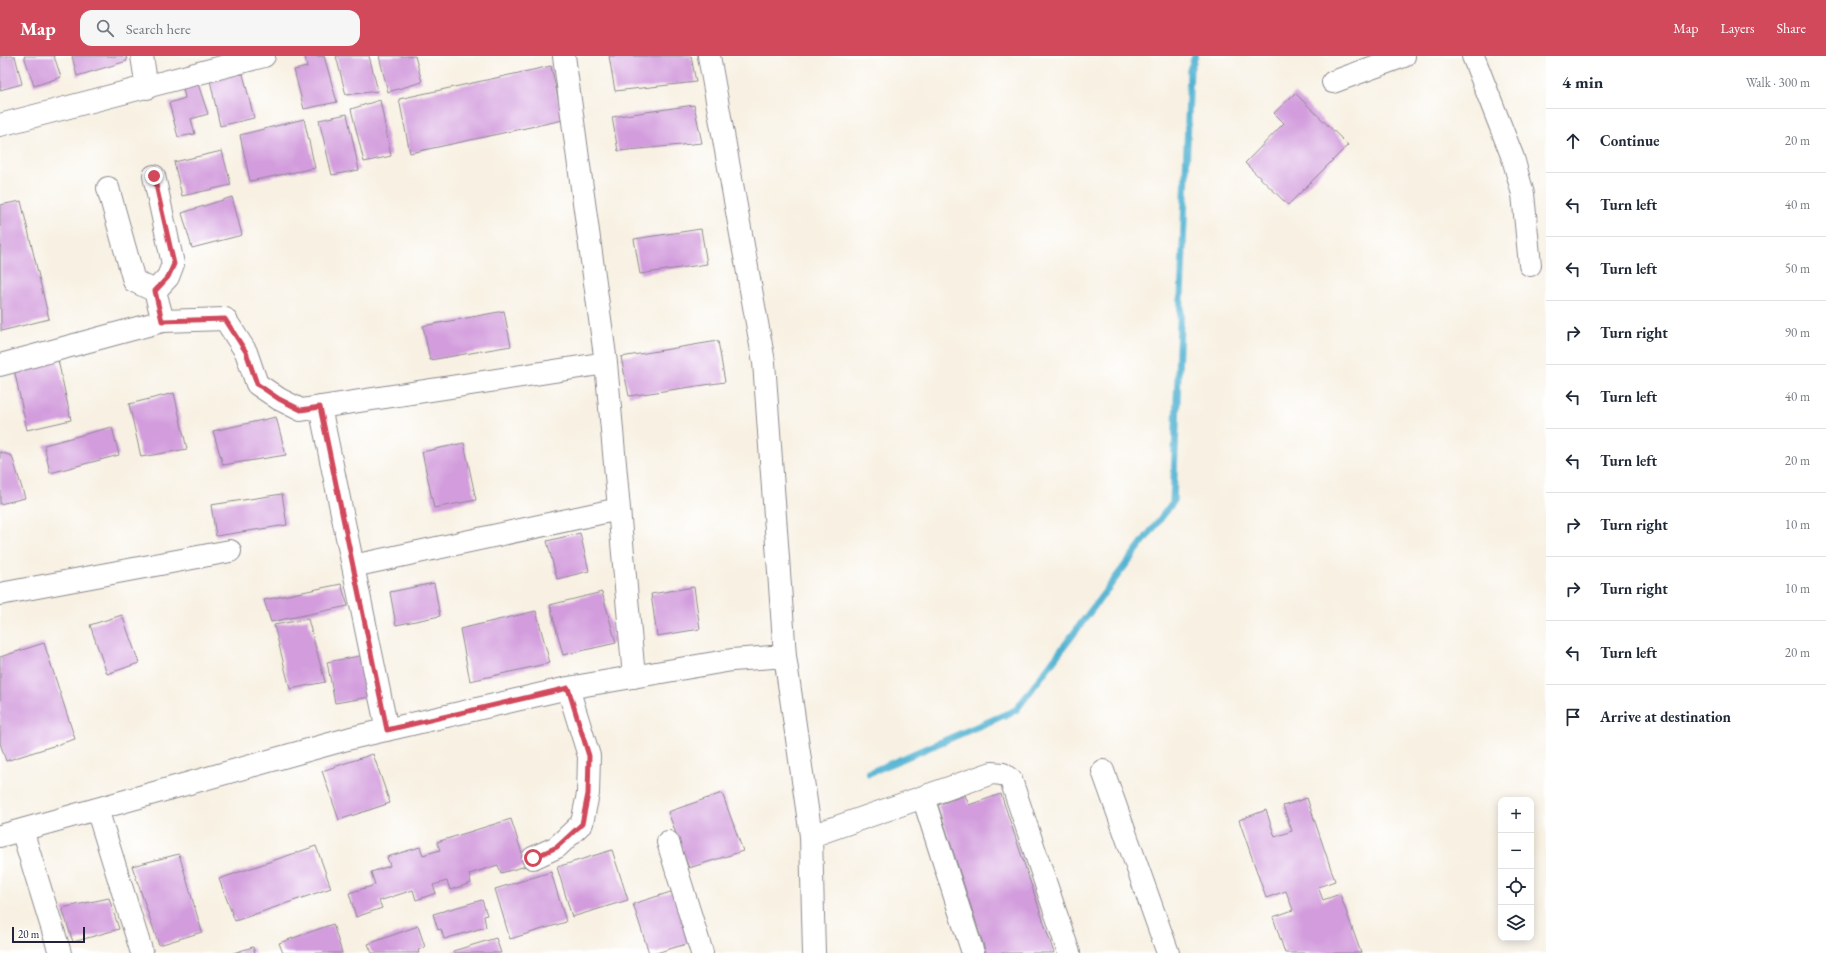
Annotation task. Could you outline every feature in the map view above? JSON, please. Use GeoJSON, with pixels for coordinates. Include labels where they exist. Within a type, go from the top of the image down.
{"type":"FeatureCollection","features":[{"type":"Feature","properties":{"kind":"street"},"geometry":{"type":"LineString","coordinates":[[142,56],[146,88]]}},
{"type":"Feature","properties":{"kind":"street"},"geometry":{"type":"LineString","coordinates":[[0,125],[264,56]]}},
{"type":"Feature","properties":{"kind":"street"},"geometry":{"type":"LineString","coordinates":[[564,56],[606,363],[634,677]]}},
{"type":"Feature","properties":{"kind":"street"},"geometry":{"type":"LineString","coordinates":[[709,56],[764,362],[785,656],[811,836],[814,953]]}},
{"type":"Feature","properties":{"kind":"street"},"geometry":{"type":"LineString","coordinates":[[1333,82],[1404,56]]}},
{"type":"Feature","properties":{"kind":"street"},"geometry":{"type":"LineString","coordinates":[[1473,56],[1513,158],[1521,187],[1530,266]]}},
{"type":"Feature","properties":{"kind":"street"},"geometry":{"type":"LineString","coordinates":[[154,176],[174,264],[168,277],[155,291]]}},
{"type":"Feature","properties":{"kind":"street"},"geometry":{"type":"LineString","coordinates":[[108,188],[134,281],[155,291]]}},
{"type":"Feature","properties":{"kind":"street"},"geometry":{"type":"LineString","coordinates":[[155,291],[162,321]]}},
{"type":"Feature","properties":{"kind":"street"},"geometry":{"type":"LineString","coordinates":[[0,366],[162,321],[225,319],[246,352],[257,384],[279,399],[301,410],[606,363]]}},
{"type":"Feature","properties":{"kind":"street"},"geometry":{"type":"LineString","coordinates":[[320,407],[387,730]]}},
{"type":"Feature","properties":{"kind":"street"},"geometry":{"type":"LineString","coordinates":[[353,566],[619,509]]}},
{"type":"Feature","properties":{"kind":"street"},"geometry":{"type":"LineString","coordinates":[[0,594],[230,551]]}},
{"type":"Feature","properties":{"kind":"street"},"geometry":{"type":"LineString","coordinates":[[0,836],[352,738],[568,688],[732,660],[785,656]]}},
{"type":"Feature","properties":{"kind":"street"},"geometry":{"type":"LineString","coordinates":[[533,858],[557,847],[582,824],[588,794],[589,756],[568,688]]}},
{"type":"Feature","properties":{"kind":"street"},"geometry":{"type":"LineString","coordinates":[[1103,771],[1168,953]]}},
{"type":"Feature","properties":{"kind":"street"},"geometry":{"type":"LineString","coordinates":[[811,836],[992,773],[1003,774],[1011,780],[1069,953]]}},
{"type":"Feature","properties":{"kind":"street"},"geometry":{"type":"LineString","coordinates":[[923,797],[973,953]]}},
{"type":"Feature","properties":{"kind":"street"},"geometry":{"type":"LineString","coordinates":[[97,809],[142,953]]}},
{"type":"Feature","properties":{"kind":"street"},"geometry":{"type":"LineString","coordinates":[[22,830],[60,953]]}},
{"type":"Feature","properties":{"kind":"street"},"geometry":{"type":"LineString","coordinates":[[668,842],[702,953]]}},
{"type":"Feature","properties":{"kind":"building"},"geometry":{"type":"Polygon","coordinates":[[[0,56],[15,56],[22,84],[0,90],[0,56]]]}},
{"type":"Feature","properties":{"kind":"building"},"geometry":{"type":"Polygon","coordinates":[[[24,56],[54,56],[61,77],[34,86],[24,56]]]}},
{"type":"Feature","properties":{"kind":"building"},"geometry":{"type":"Polygon","coordinates":[[[72,56],[126,56],[127,61],[77,76],[72,56]]]}},
{"type":"Feature","properties":{"kind":"building"},"geometry":{"type":"Polygon","coordinates":[[[305,56],[324,56],[337,102],[304,109],[294,70],[307,67],[305,56]]]}},
{"type":"Feature","properties":{"kind":"building"},"geometry":{"type":"Polygon","coordinates":[[[336,56],[369,56],[378,91],[346,95],[336,56]]]}},
{"type":"Feature","properties":{"kind":"building"},"geometry":{"type":"Polygon","coordinates":[[[379,56],[415,56],[422,82],[388,92],[379,56]]]}},
{"type":"Feature","properties":{"kind":"building"},"geometry":{"type":"Polygon","coordinates":[[[609,56],[691,56],[696,82],[615,91],[609,56]]]}},
{"type":"Feature","properties":{"kind":"building"},"geometry":{"type":"Polygon","coordinates":[[[551,66],[563,120],[410,153],[399,99],[551,66]]]}},
{"type":"Feature","properties":{"kind":"building"},"geometry":{"type":"Polygon","coordinates":[[[243,74],[254,118],[220,126],[210,80],[243,74]]]}},
{"type":"Feature","properties":{"kind":"building"},"geometry":{"type":"Polygon","coordinates":[[[198,84],[208,114],[191,119],[195,134],[178,137],[169,103],[185,98],[183,88],[198,84]]]}},
{"type":"Feature","properties":{"kind":"building"},"geometry":{"type":"Polygon","coordinates":[[[1295,93],[1348,145],[1288,205],[1245,163],[1284,123],[1274,113],[1295,93]]]}},
{"type":"Feature","properties":{"kind":"building"},"geometry":{"type":"Polygon","coordinates":[[[380,100],[391,156],[364,162],[351,109],[380,100]]]}},
{"type":"Feature","properties":{"kind":"building"},"geometry":{"type":"Polygon","coordinates":[[[694,105],[702,143],[618,151],[612,117],[694,105]]]}},
{"type":"Feature","properties":{"kind":"building"},"geometry":{"type":"Polygon","coordinates":[[[347,114],[359,170],[332,175],[319,120],[347,114]]]}},
{"type":"Feature","properties":{"kind":"building"},"geometry":{"type":"Polygon","coordinates":[[[304,119],[315,168],[250,181],[240,135],[304,119]]]}},
{"type":"Feature","properties":{"kind":"building"},"geometry":{"type":"Polygon","coordinates":[[[222,151],[231,185],[182,196],[174,162],[222,151]]]}},
{"type":"Feature","properties":{"kind":"building"},"geometry":{"type":"Polygon","coordinates":[[[232,197],[242,235],[192,248],[182,213],[232,197]]]}},
{"type":"Feature","properties":{"kind":"building"},"geometry":{"type":"Polygon","coordinates":[[[21,201],[49,319],[1,331],[0,205],[21,201]]]}},
{"type":"Feature","properties":{"kind":"building"},"geometry":{"type":"Polygon","coordinates":[[[701,229],[707,264],[640,274],[634,239],[701,229]]]}},
{"type":"Feature","properties":{"kind":"building"},"geometry":{"type":"Polygon","coordinates":[[[504,311],[511,346],[430,360],[423,326],[504,311]]]}},
{"type":"Feature","properties":{"kind":"building"},"geometry":{"type":"Polygon","coordinates":[[[718,341],[725,382],[629,396],[621,357],[718,341]]]}},
{"type":"Feature","properties":{"kind":"building"},"geometry":{"type":"Polygon","coordinates":[[[58,360],[71,420],[27,430],[14,369],[58,360]]]}},
{"type":"Feature","properties":{"kind":"building"},"geometry":{"type":"Polygon","coordinates":[[[174,393],[187,449],[141,457],[129,404],[174,393]]]}},
{"type":"Feature","properties":{"kind":"building"},"geometry":{"type":"Polygon","coordinates":[[[276,417],[286,455],[223,465],[213,431],[276,417]]]}},
{"type":"Feature","properties":{"kind":"building"},"geometry":{"type":"Polygon","coordinates":[[[112,427],[119,455],[50,473],[44,445],[112,427]]]}},
{"type":"Feature","properties":{"kind":"building"},"geometry":{"type":"Polygon","coordinates":[[[464,443],[476,500],[434,508],[422,452],[464,443]]]}},
{"type":"Feature","properties":{"kind":"building"},"geometry":{"type":"Polygon","coordinates":[[[0,452],[12,456],[25,498],[0,504],[0,452]]]}},
{"type":"Feature","properties":{"kind":"building"},"geometry":{"type":"Polygon","coordinates":[[[282,494],[287,525],[216,536],[211,505],[282,494]]]}},
{"type":"Feature","properties":{"kind":"building"},"geometry":{"type":"Polygon","coordinates":[[[580,533],[589,571],[557,579],[547,541],[580,533]]]}},
{"type":"Feature","properties":{"kind":"building"},"geometry":{"type":"Polygon","coordinates":[[[434,583],[440,616],[396,625],[390,592],[434,583]]]}},
{"type":"Feature","properties":{"kind":"building"},"geometry":{"type":"Polygon","coordinates":[[[341,584],[348,606],[271,622],[264,600],[341,584]]]}},
{"type":"Feature","properties":{"kind":"building"},"geometry":{"type":"Polygon","coordinates":[[[694,587],[700,629],[657,636],[651,594],[694,587]]]}},
{"type":"Feature","properties":{"kind":"building"},"geometry":{"type":"Polygon","coordinates":[[[602,592],[616,643],[563,655],[550,605],[602,592]]]}},
{"type":"Feature","properties":{"kind":"building"},"geometry":{"type":"Polygon","coordinates":[[[536,611],[550,663],[470,681],[460,629],[536,611]]]}},
{"type":"Feature","properties":{"kind":"building"},"geometry":{"type":"Polygon","coordinates":[[[122,615],[139,663],[107,674],[90,625],[122,615]]]}},
{"type":"Feature","properties":{"kind":"building"},"geometry":{"type":"Polygon","coordinates":[[[308,619],[325,682],[290,689],[274,625],[308,619]]]}},
{"type":"Feature","properties":{"kind":"building"},"geometry":{"type":"Polygon","coordinates":[[[44,643],[75,739],[6,761],[0,743],[0,657],[44,643]]]}},
{"type":"Feature","properties":{"kind":"building"},"geometry":{"type":"Polygon","coordinates":[[[365,655],[376,696],[335,703],[327,662],[365,655]]]}},
{"type":"Feature","properties":{"kind":"building"},"geometry":{"type":"Polygon","coordinates":[[[373,754],[390,803],[339,820],[322,771],[373,754]]]}},
{"type":"Feature","properties":{"kind":"building"},"geometry":{"type":"Polygon","coordinates":[[[722,793],[743,851],[689,868],[668,812],[722,793]]]}},
{"type":"Feature","properties":{"kind":"building"},"geometry":{"type":"Polygon","coordinates":[[[1001,794],[1054,953],[986,953],[938,805],[965,795],[969,805],[1001,794]]]}},
{"type":"Feature","properties":{"kind":"building"},"geometry":{"type":"Polygon","coordinates":[[[1307,798],[1335,881],[1318,887],[1323,900],[1340,894],[1361,953],[1285,953],[1273,917],[1293,910],[1286,891],[1266,898],[1239,820],[1266,810],[1275,837],[1292,831],[1283,806],[1307,798]]]}},
{"type":"Feature","properties":{"kind":"building"},"geometry":{"type":"Polygon","coordinates":[[[511,819],[526,866],[501,873],[498,865],[469,874],[471,883],[450,890],[447,881],[433,885],[436,893],[416,900],[413,890],[379,901],[382,908],[356,917],[349,893],[375,885],[371,872],[390,866],[387,857],[420,847],[423,855],[440,850],[437,842],[511,819]]]}},
{"type":"Feature","properties":{"kind":"building"},"geometry":{"type":"Polygon","coordinates":[[[316,846],[331,888],[235,921],[219,879],[316,846]]]}},
{"type":"Feature","properties":{"kind":"building"},"geometry":{"type":"Polygon","coordinates":[[[612,850],[628,900],[572,917],[557,867],[612,850]]]}},
{"type":"Feature","properties":{"kind":"building"},"geometry":{"type":"Polygon","coordinates":[[[179,854],[202,932],[159,945],[132,866],[179,854]]]}},
{"type":"Feature","properties":{"kind":"building"},"geometry":{"type":"Polygon","coordinates":[[[551,872],[566,922],[510,939],[495,889],[551,872]]]}},
{"type":"Feature","properties":{"kind":"building"},"geometry":{"type":"Polygon","coordinates":[[[677,890],[693,942],[656,953],[649,953],[633,904],[677,890]]]}},
{"type":"Feature","properties":{"kind":"building"},"geometry":{"type":"Polygon","coordinates":[[[109,898],[119,929],[73,942],[62,908],[109,898]]]}},
{"type":"Feature","properties":{"kind":"building"},"geometry":{"type":"Polygon","coordinates":[[[482,900],[487,915],[484,916],[486,927],[444,939],[441,929],[438,930],[433,914],[482,900]]]}},
{"type":"Feature","properties":{"kind":"building"},"geometry":{"type":"Polygon","coordinates":[[[333,924],[342,953],[283,953],[279,943],[333,924]]]}},
{"type":"Feature","properties":{"kind":"building"},"geometry":{"type":"Polygon","coordinates":[[[418,926],[425,947],[418,950],[419,953],[372,953],[368,944],[418,926]]]}},
{"type":"Feature","properties":{"kind":"building"},"geometry":{"type":"Polygon","coordinates":[[[496,938],[501,953],[453,953],[453,951],[496,938]]]}},
{"type":"Feature","properties":{"kind":"building"},"geometry":{"type":"Polygon","coordinates":[[[253,947],[255,953],[233,953],[253,947]]]}},
{"type":"Feature","properties":{"kind":"waterway"},"geometry":{"type":"LineString","coordinates":[[869,773],[1016,710],[1173,502],[1190,70],[1195,56]]}},
{"type":"Feature","properties":{"kind":"route"},"geometry":{"type":"LineString","coordinates":[[154,176],[174,264],[168,277],[155,291],[162,321],[225,319],[246,352],[257,384],[279,399],[301,410],[320,407],[387,730],[568,688],[589,756],[588,794],[582,824],[557,847],[533,858]]}}]}
